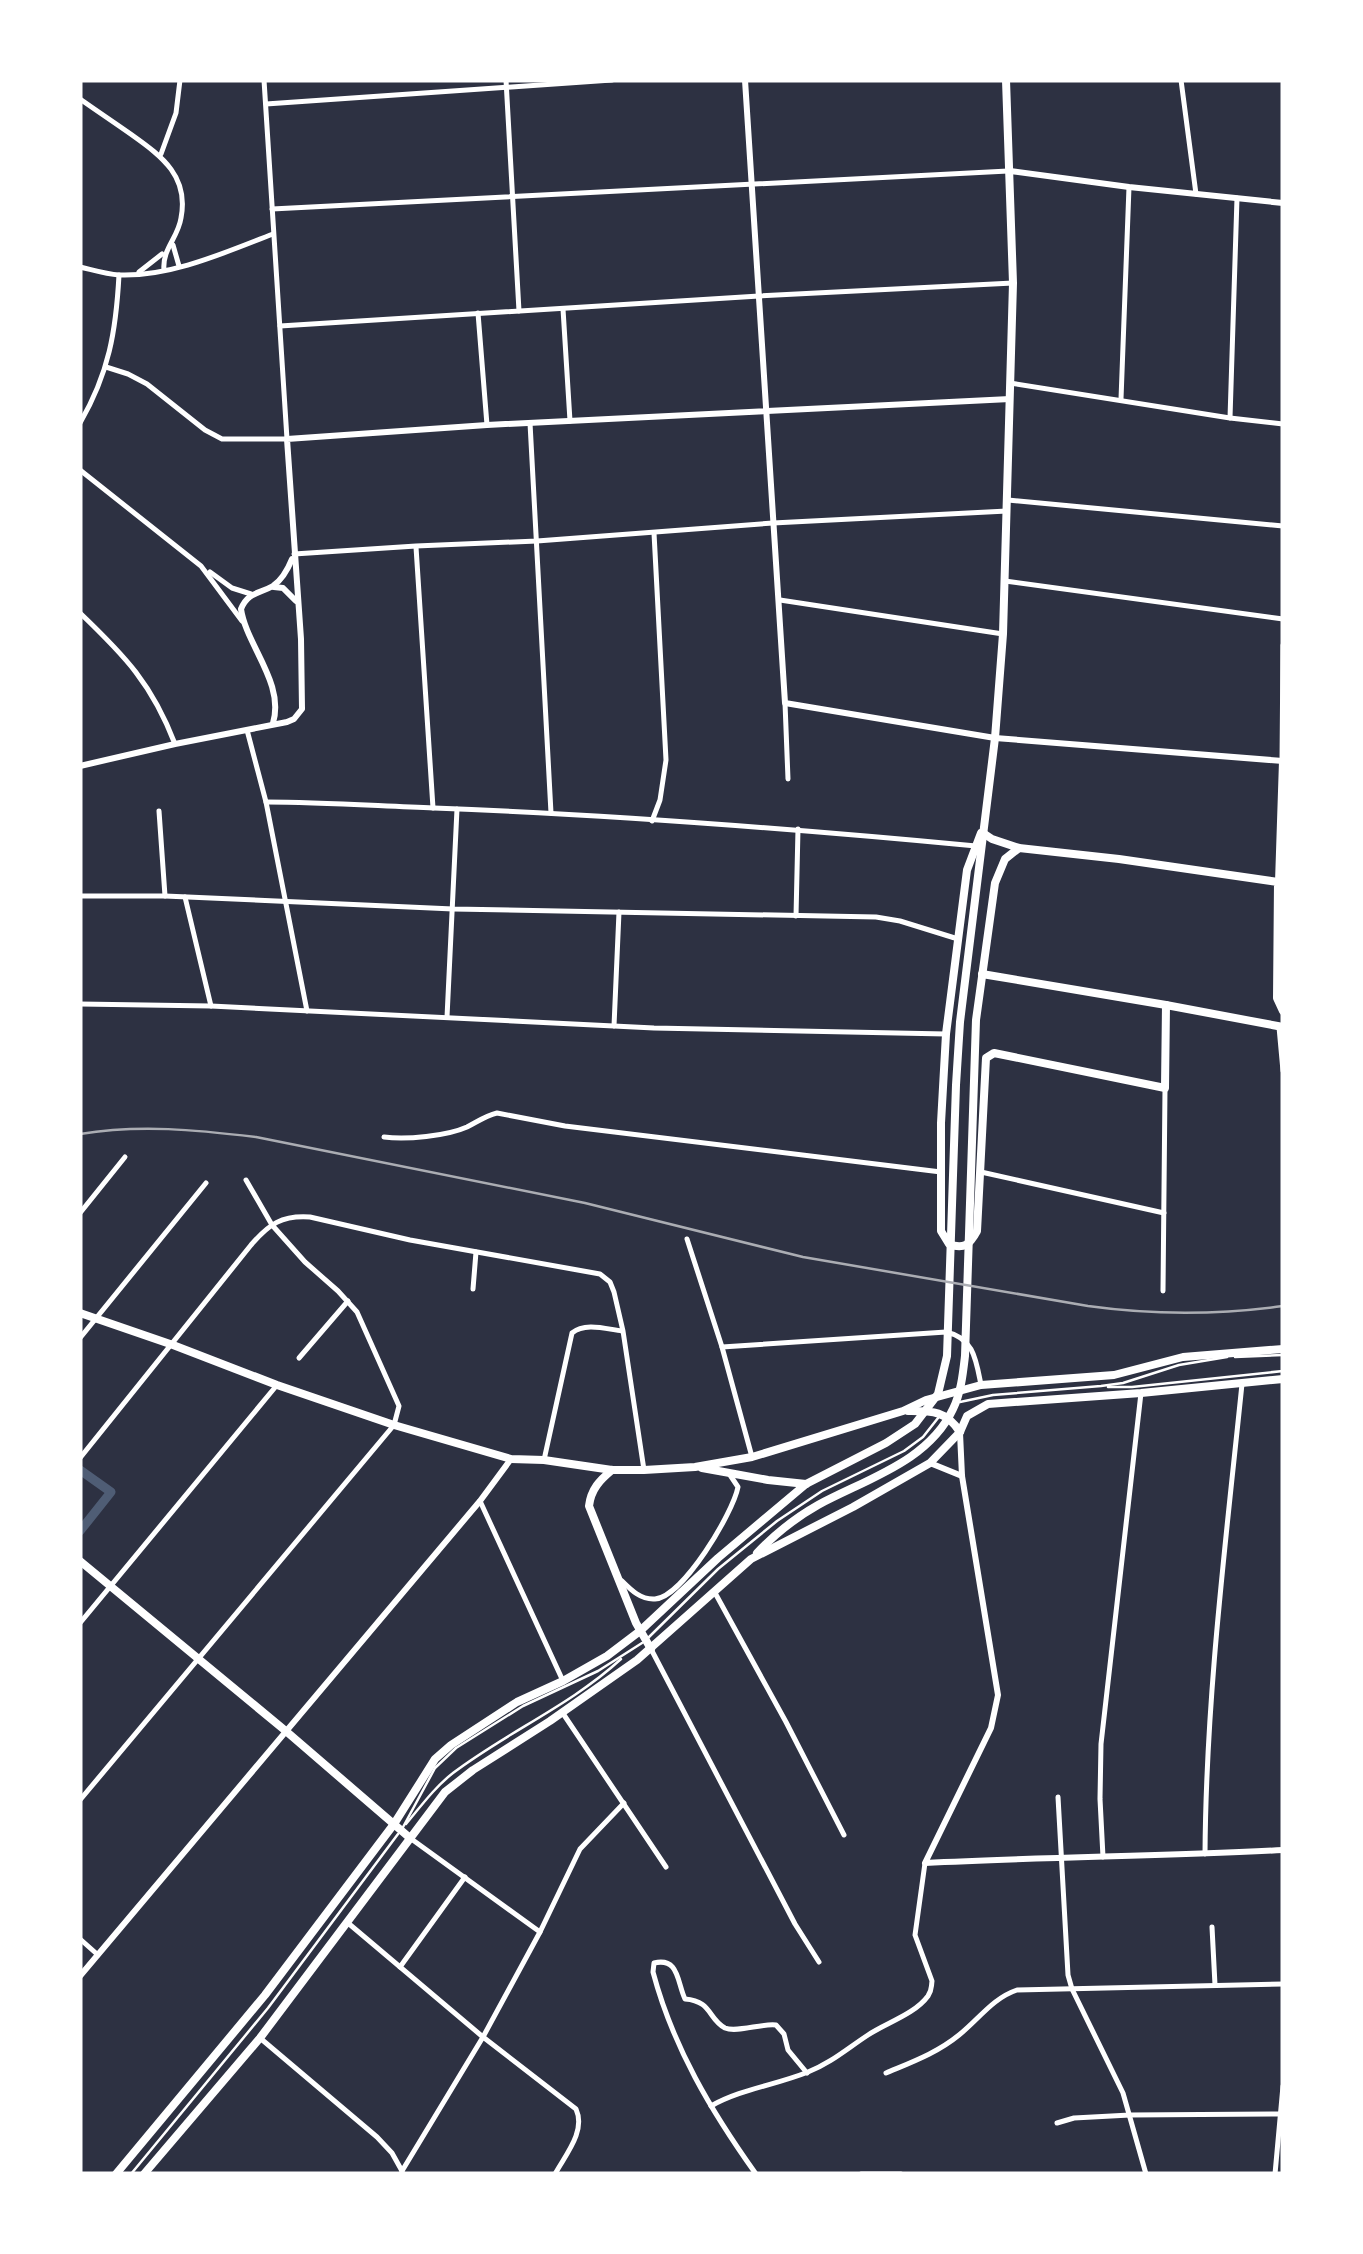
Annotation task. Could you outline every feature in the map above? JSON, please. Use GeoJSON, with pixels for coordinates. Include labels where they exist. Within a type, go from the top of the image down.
{"type":"FeatureCollection","features":[{"type":"Feature","properties":{"kind":"main road"},"geometry":{"type":"LineString","coordinates":[[116,2174],[243,2023],[398,1827],[428,1767],[442,1752],[518,1702],[607,1656],[806,1484],[915,1424],[938,1394],[946,1368],[960,1022],[995,738],[1003,634],[1014,283],[1006,80]]}},
{"type":"Feature","properties":{"kind":"main road"},"geometry":{"type":"LineString","coordinates":[[984,830],[967,870],[946,1034],[940,1123],[943,1236],[950,1244],[968,1244],[977,1231],[986,1058],[994,1053],[1165,1088],[1166,1004]]}},
{"type":"Feature","properties":{"kind":"main road"},"geometry":{"type":"LineString","coordinates":[[984,830],[992,839],[1019,848],[1278,882],[1277,998],[1283,1011]]}},
{"type":"Feature","properties":{"kind":"main road"},"geometry":{"type":"LineString","coordinates":[[144,2174],[260,2038],[431,1808],[460,1778],[651,1649],[780,1530],[905,1461],[934,1439],[945,1423],[956,1402],[963,1371],[976,1020],[995,883],[1006,860],[1019,848]]}},
{"type":"Feature","properties":{"kind":"main road"},"geometry":{"type":"LineString","coordinates":[[982,974],[1281,1027]]}},
{"type":"Feature","properties":{"kind":"main road"},"geometry":{"type":"LineString","coordinates":[[80,1313],[394,1425],[511,1460],[544,1460],[612,1470],[696,1467],[752,1457],[980,1385],[1114,1374],[1183,1357],[1283,1352]]}},
{"type":"Feature","properties":{"kind":"main road"},"geometry":{"type":"LineString","coordinates":[[751,1560],[934,1460],[960,1432],[971,1412],[988,1404],[1283,1380]]}},
{"type":"Feature","properties":{"kind":"main road"},"geometry":{"type":"LineString","coordinates":[[903,1411],[938,1414],[960,1432]]}},
{"type":"Feature","properties":{"kind":"main road"},"geometry":{"type":"LineString","coordinates":[[934,1460],[941,1430],[938,1414]]}},
{"type":"Feature","properties":{"kind":"main road"},"geometry":{"type":"LineString","coordinates":[[696,1467],[806,1484]]}},
{"type":"Feature","properties":{"kind":"main road"},"geometry":{"type":"LineString","coordinates":[[612,1470],[598,1482],[589,1506],[651,1649]]}},
{"type":"Feature","properties":{"kind":"main road"},"geometry":{"type":"LineString","coordinates":[[80,1560],[410,1838]]}},
{"type":"Feature","properties":{"kind":"street"},"geometry":{"type":"LineString","coordinates":[[160,155],[176,113],[180,80]]}},
{"type":"Feature","properties":{"kind":"street"},"geometry":{"type":"LineString","coordinates":[[80,766],[294,719],[304,703],[264,80]]}},
{"type":"Feature","properties":{"kind":"street"},"geometry":{"type":"LineString","coordinates":[[266,104],[506,83],[612,80]]}},
{"type":"Feature","properties":{"kind":"street"},"geometry":{"type":"LineString","coordinates":[[745,80],[780,600],[788,779]]}},
{"type":"Feature","properties":{"kind":"street"},"geometry":{"type":"LineString","coordinates":[[1180,80],[1196,194]]}},
{"type":"Feature","properties":{"kind":"street"},"geometry":{"type":"LineString","coordinates":[[506,83],[518,310]]}},
{"type":"Feature","properties":{"kind":"street"},"geometry":{"type":"LineString","coordinates":[[80,98],[160,155],[181,187],[181,222],[172,242],[138,273]]}},
{"type":"Feature","properties":{"kind":"street"},"geometry":{"type":"LineString","coordinates":[[272,208],[1010,171],[1283,203]]}},
{"type":"Feature","properties":{"kind":"street"},"geometry":{"type":"LineString","coordinates":[[1122,400],[1129,187]]}},
{"type":"Feature","properties":{"kind":"street"},"geometry":{"type":"LineString","coordinates":[[1230,418],[1237,198]]}},
{"type":"Feature","properties":{"kind":"street"},"geometry":{"type":"LineString","coordinates":[[80,267],[118,275],[164,270],[205,260],[273,234]]}},
{"type":"Feature","properties":{"kind":"street"},"geometry":{"type":"LineString","coordinates":[[172,242],[179,266]]}},
{"type":"Feature","properties":{"kind":"street"},"geometry":{"type":"LineString","coordinates":[[164,270],[165,252]]}},
{"type":"Feature","properties":{"kind":"street"},"geometry":{"type":"LineString","coordinates":[[80,423],[100,386],[112,345],[118,275]]}},
{"type":"Feature","properties":{"kind":"street"},"geometry":{"type":"LineString","coordinates":[[280,326],[1014,283]]}},
{"type":"Feature","properties":{"kind":"street"},"geometry":{"type":"LineString","coordinates":[[563,308],[570,421]]}},
{"type":"Feature","properties":{"kind":"street"},"geometry":{"type":"LineString","coordinates":[[478,313],[487,425]]}},
{"type":"Feature","properties":{"kind":"street"},"geometry":{"type":"LineString","coordinates":[[106,367],[147,384],[222,439],[287,439],[1010,399]]}},
{"type":"Feature","properties":{"kind":"street"},"geometry":{"type":"LineString","coordinates":[[1010,383],[1283,424]]}},
{"type":"Feature","properties":{"kind":"street"},"geometry":{"type":"LineString","coordinates":[[530,423],[552,812]]}},
{"type":"Feature","properties":{"kind":"street"},"geometry":{"type":"LineString","coordinates":[[80,470],[232,588],[251,594],[284,588],[299,606]]}},
{"type":"Feature","properties":{"kind":"street"},"geometry":{"type":"LineString","coordinates":[[1008,500],[1283,526]]}},
{"type":"Feature","properties":{"kind":"street"},"geometry":{"type":"LineString","coordinates":[[294,554],[536,541],[773,522],[1008,512]]}},
{"type":"Feature","properties":{"kind":"street"},"geometry":{"type":"LineString","coordinates":[[652,821],[660,800],[666,760],[654,532]]}},
{"type":"Feature","properties":{"kind":"street"},"geometry":{"type":"LineString","coordinates":[[416,546],[433,808]]}},
{"type":"Feature","properties":{"kind":"street"},"geometry":{"type":"LineString","coordinates":[[270,588],[286,573],[294,554]]}},
{"type":"Feature","properties":{"kind":"street"},"geometry":{"type":"LineString","coordinates":[[202,566],[256,646],[275,700],[272,724]]}},
{"type":"Feature","properties":{"kind":"street"},"geometry":{"type":"LineString","coordinates":[[1005,581],[1283,618]]}},
{"type":"Feature","properties":{"kind":"street"},"geometry":{"type":"LineString","coordinates":[[244,623],[241,609],[251,594]]}},
{"type":"Feature","properties":{"kind":"street"},"geometry":{"type":"LineString","coordinates":[[780,600],[1003,634]]}},
{"type":"Feature","properties":{"kind":"street"},"geometry":{"type":"LineString","coordinates":[[80,613],[144,681],[162,710],[175,744]]}},
{"type":"Feature","properties":{"kind":"street"},"geometry":{"type":"LineString","coordinates":[[1278,882],[1283,644]]}},
{"type":"Feature","properties":{"kind":"street"},"geometry":{"type":"LineString","coordinates":[[785,703],[995,738],[1282,761]]}},
{"type":"Feature","properties":{"kind":"street"},"geometry":{"type":"LineString","coordinates":[[246,729],[266,802],[307,1011]]}},
{"type":"Feature","properties":{"kind":"street"},"geometry":{"type":"LineString","coordinates":[[266,802],[552,812],[976,846]]}},
{"type":"Feature","properties":{"kind":"street"},"geometry":{"type":"LineString","coordinates":[[447,1018],[457,809]]}},
{"type":"Feature","properties":{"kind":"street"},"geometry":{"type":"LineString","coordinates":[[159,811],[165,896]]}},
{"type":"Feature","properties":{"kind":"street"},"geometry":{"type":"LineString","coordinates":[[796,916],[798,829]]}},
{"type":"Feature","properties":{"kind":"street"},"geometry":{"type":"LineString","coordinates":[[80,896],[876,918],[958,938]]}},
{"type":"Feature","properties":{"kind":"street"},"geometry":{"type":"LineString","coordinates":[[185,897],[210,1006]]}},
{"type":"Feature","properties":{"kind":"street"},"geometry":{"type":"LineString","coordinates":[[614,1026],[619,912]]}},
{"type":"Feature","properties":{"kind":"street"},"geometry":{"type":"LineString","coordinates":[[80,1004],[210,1006],[614,1026],[946,1034]]}},
{"type":"Feature","properties":{"kind":"street"},"geometry":{"type":"LineString","coordinates":[[1281,1027],[1283,1071]]}},
{"type":"Feature","properties":{"kind":"street"},"geometry":{"type":"LineString","coordinates":[[1163,1291],[1165,1088]]}},
{"type":"Feature","properties":{"kind":"street"},"geometry":{"type":"LineString","coordinates":[[384,1137],[396,1139],[464,1129],[496,1112],[565,1126],[941,1172]]}},
{"type":"Feature","properties":{"kind":"street"},"geometry":{"type":"LineString","coordinates":[[80,1214],[124,1157]]}},
{"type":"Feature","properties":{"kind":"street"},"geometry":{"type":"LineString","coordinates":[[980,1172],[1164,1213]]}},
{"type":"Feature","properties":{"kind":"street"},"geometry":{"type":"LineString","coordinates":[[80,1800],[394,1425],[398,1406],[364,1325],[348,1301],[272,1225],[246,1180]]}},
{"type":"Feature","properties":{"kind":"street"},"geometry":{"type":"LineString","coordinates":[[80,1338],[206,1183]]}},
{"type":"Feature","properties":{"kind":"street"},"geometry":{"type":"LineString","coordinates":[[80,1458],[251,1245],[272,1225],[294,1216],[310,1216],[410,1240],[600,1274],[610,1282],[623,1331],[644,1470]]}},
{"type":"Feature","properties":{"kind":"street"},"geometry":{"type":"LineString","coordinates":[[688,1238],[752,1457]]}},
{"type":"Feature","properties":{"kind":"street"},"geometry":{"type":"LineString","coordinates":[[473,1289],[476,1252]]}},
{"type":"Feature","properties":{"kind":"street"},"geometry":{"type":"LineString","coordinates":[[299,1358],[348,1301]]}},
{"type":"Feature","properties":{"kind":"street"},"geometry":{"type":"LineString","coordinates":[[544,1460],[572,1333],[584,1327],[623,1331]]}},
{"type":"Feature","properties":{"kind":"street"},"geometry":{"type":"LineString","coordinates":[[722,1346],[946,1332],[970,1346],[980,1385]]}},
{"type":"Feature","properties":{"kind":"street"},"geometry":{"type":"LineString","coordinates":[[1204,1854],[1212,1680],[1242,1383]]}},
{"type":"Feature","properties":{"kind":"street"},"geometry":{"type":"LineString","coordinates":[[80,1623],[277,1385]]}},
{"type":"Feature","properties":{"kind":"street"},"geometry":{"type":"LineString","coordinates":[[1103,1857],[1102,1744],[1141,1394]]}},
{"type":"Feature","properties":{"kind":"street"},"geometry":{"type":"LineString","coordinates":[[711,2106],[730,2095],[807,2073],[836,2058],[920,2004],[932,1989],[915,1935],[926,1864],[991,1728],[998,1695],[962,1476],[960,1432]]}},
{"type":"Feature","properties":{"kind":"street"},"geometry":{"type":"LineString","coordinates":[[80,1976],[511,1460]]}},
{"type":"Feature","properties":{"kind":"street"},"geometry":{"type":"LineString","coordinates":[[934,1460],[962,1476]]}},
{"type":"Feature","properties":{"kind":"street"},"geometry":{"type":"LineString","coordinates":[[616,1575],[639,1596],[650,1600],[668,1595],[708,1546],[734,1503],[738,1487],[728,1472]]}},
{"type":"Feature","properties":{"kind":"street"},"geometry":{"type":"LineString","coordinates":[[480,1501],[564,1681]]}},
{"type":"Feature","properties":{"kind":"street"},"geometry":{"type":"LineString","coordinates":[[714,1591],[844,1835]]}},
{"type":"Feature","properties":{"kind":"street"},"geometry":{"type":"LineString","coordinates":[[651,1649],[795,1924],[819,1962]]}},
{"type":"Feature","properties":{"kind":"street"},"geometry":{"type":"LineString","coordinates":[[562,1712],[666,1867]]}},
{"type":"Feature","properties":{"kind":"street"},"geometry":{"type":"LineString","coordinates":[[1058,1797],[1066,1962],[1072,1988],[1123,2094],[1146,2174]]}},
{"type":"Feature","properties":{"kind":"street"},"geometry":{"type":"LineString","coordinates":[[402,2172],[483,2037],[580,1848],[624,1803]]}},
{"type":"Feature","properties":{"kind":"street"},"geometry":{"type":"LineString","coordinates":[[410,1838],[540,1932]]}},
{"type":"Feature","properties":{"kind":"street"},"geometry":{"type":"LineString","coordinates":[[926,1864],[1283,1850]]}},
{"type":"Feature","properties":{"kind":"street"},"geometry":{"type":"LineString","coordinates":[[400,1967],[464,1877]]}},
{"type":"Feature","properties":{"kind":"street"},"geometry":{"type":"LineString","coordinates":[[348,1923],[483,2037],[576,2108],[580,2120],[578,2133],[556,2174]]}},
{"type":"Feature","properties":{"kind":"street"},"geometry":{"type":"LineString","coordinates":[[1212,1927],[1215,1984]]}},
{"type":"Feature","properties":{"kind":"street"},"geometry":{"type":"LineString","coordinates":[[80,1939],[98,1955]]}},
{"type":"Feature","properties":{"kind":"street"},"geometry":{"type":"LineString","coordinates":[[756,2174],[711,2106],[670,2028],[652,1972],[656,1960],[670,1964],[685,1998],[706,2006],[722,2026],[728,2029],[776,2024],[784,2034],[788,2050],[807,2073]]}},
{"type":"Feature","properties":{"kind":"street"},"geometry":{"type":"LineString","coordinates":[[886,2072],[940,2049],[1007,1993],[1030,1988],[1283,1984]]}},
{"type":"Feature","properties":{"kind":"street"},"geometry":{"type":"LineString","coordinates":[[260,2038],[377,2137],[392,2152],[402,2172]]}},
{"type":"Feature","properties":{"kind":"street"},"geometry":{"type":"LineString","coordinates":[[1276,2174],[1283,2086]]}},
{"type":"Feature","properties":{"kind":"street"},"geometry":{"type":"LineString","coordinates":[[1057,2123],[1074,2118],[1130,2115],[1281,2114]]}},
{"type":"Feature","properties":{"kind":"street"},"geometry":{"type":"LineString","coordinates":[[861,2174],[901,2174]]}},
{"type":"Feature","properties":{"kind":"lane"},"geometry":{"type":"LineString","coordinates":[[398,1827],[454,1772],[608,1670],[718,1569],[777,1521],[822,1491],[904,1451],[923,1437],[938,1414],[954,1403],[994,1394],[1123,1383],[1194,1362],[1283,1352]]}},
{"type":"Feature","properties":{"kind":"lane"},"geometry":{"type":"LineString","coordinates":[[1101,1386],[1132,1388],[1283,1371]]}},
{"type":"Feature","properties":{"kind":"lane"},"geometry":{"type":"LineString","coordinates":[[130,2174],[268,2008],[436,1768],[456,1748],[524,1706],[625,1655]]}},
{"type":"Feature","properties":{"kind":"waterway"},"geometry":{"type":"LineString","coordinates":[[80,1470],[111,1492],[80,1531]]}},
{"type":"Feature","properties":{"kind":"railway"},"geometry":{"type":"LineString","coordinates":[[80,1134],[146,1129],[256,1137],[585,1203],[803,1257],[1088,1306],[1185,1313],[1283,1306]]}}]}
